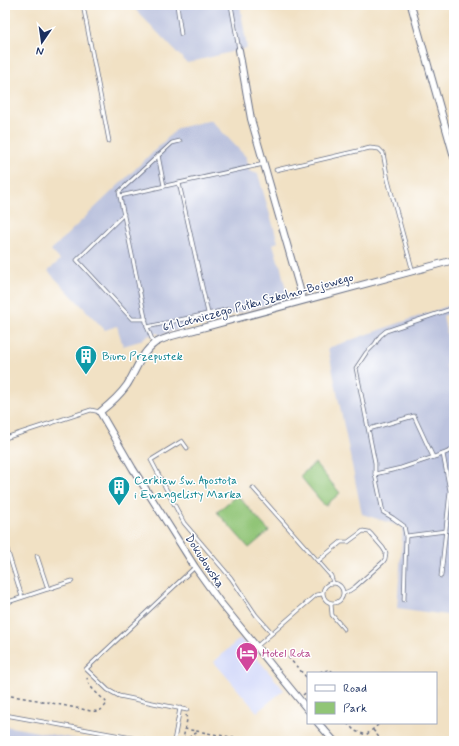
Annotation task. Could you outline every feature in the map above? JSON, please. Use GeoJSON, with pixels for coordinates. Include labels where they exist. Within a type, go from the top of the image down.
{"type":"FeatureCollection","features":[{"type":"Feature","properties":{"kind":"street"},"geometry":{"type":"LineString","coordinates":[[411,5],[454,157]]}},
{"type":"Feature","properties":{"kind":"street"},"geometry":{"type":"LineString","coordinates":[[239,50],[251,119],[303,300]]}},
{"type":"Feature","properties":{"kind":"street","name":"61 Lotniczego Pułku Szkolno-Bojowego"},"geometry":{"type":"LineString","coordinates":[[100,412],[118,396],[126,386],[144,355],[154,344],[162,339],[454,260]]}},
{"type":"Feature","properties":{"kind":"street","name":"Dokudowska"},"geometry":{"type":"LineString","coordinates":[[100,412],[133,469],[195,567],[220,602],[307,709]]}},
{"type":"Feature","properties":{"kind":"street"},"geometry":{"type":"LineString","coordinates":[[319,724],[334,741]]}},
{"type":"Feature","properties":{"kind":"lane"},"geometry":{"type":"LineString","coordinates":[[83,5],[109,141]]}},
{"type":"Feature","properties":{"kind":"lane"},"geometry":{"type":"LineString","coordinates":[[177,5],[182,34]]}},
{"type":"Feature","properties":{"kind":"lane"},"geometry":{"type":"LineString","coordinates":[[231,5],[239,50]]}},
{"type":"Feature","properties":{"kind":"lane"},"geometry":{"type":"LineString","coordinates":[[154,344],[147,327],[119,192],[172,142],[180,141]]}},
{"type":"Feature","properties":{"kind":"lane"},"geometry":{"type":"LineString","coordinates":[[276,170],[370,148],[379,149],[383,153],[388,180],[413,272]]}},
{"type":"Feature","properties":{"kind":"lane"},"geometry":{"type":"LineString","coordinates":[[158,156],[164,186]]}},
{"type":"Feature","properties":{"kind":"lane"},"geometry":{"type":"LineString","coordinates":[[120,196],[264,164]]}},
{"type":"Feature","properties":{"kind":"lane"},"geometry":{"type":"LineString","coordinates":[[179,183],[208,314]]}},
{"type":"Feature","properties":{"kind":"lane"},"geometry":{"type":"LineString","coordinates":[[124,214],[77,260],[132,318],[146,319]]}},
{"type":"Feature","properties":{"kind":"lane"},"geometry":{"type":"LineString","coordinates":[[404,600],[406,536],[404,526],[383,512],[375,474],[375,463],[369,429],[356,368],[363,356],[386,331],[454,308]]}},
{"type":"Feature","properties":{"kind":"lane"},"geometry":{"type":"LineString","coordinates":[[147,327],[230,309]]}},
{"type":"Feature","properties":{"kind":"lane"},"geometry":{"type":"LineString","coordinates":[[5,438],[91,410],[100,412]]}},
{"type":"Feature","properties":{"kind":"lane"},"geometry":{"type":"LineString","coordinates":[[369,429],[414,416],[432,458]]}},
{"type":"Feature","properties":{"kind":"lane"},"geometry":{"type":"LineString","coordinates":[[186,448],[182,441],[151,460],[184,523],[231,578],[256,615],[272,634]]}},
{"type":"Feature","properties":{"kind":"lane"},"geometry":{"type":"LineString","coordinates":[[375,474],[401,468],[454,449]]}},
{"type":"Feature","properties":{"kind":"lane"},"geometry":{"type":"LineString","coordinates":[[441,576],[450,491],[443,454]]}},
{"type":"Feature","properties":{"kind":"lane"},"geometry":{"type":"LineString","coordinates":[[253,488],[331,576],[333,583]]}},
{"type":"Feature","properties":{"kind":"lane"},"geometry":{"type":"LineString","coordinates":[[406,536],[446,531]]}},
{"type":"Feature","properties":{"kind":"lane"},"geometry":{"type":"LineString","coordinates":[[318,562],[341,542],[348,542],[363,532],[369,532],[383,548],[386,553],[384,560],[355,587],[344,593]]}},
{"type":"Feature","properties":{"kind":"lane"},"geometry":{"type":"LineString","coordinates":[[5,543],[22,597]]}},
{"type":"Feature","properties":{"kind":"lane"},"geometry":{"type":"LineString","coordinates":[[37,556],[48,589]]}},
{"type":"Feature","properties":{"kind":"lane"},"geometry":{"type":"LineString","coordinates":[[187,710],[118,696],[108,690],[86,669],[195,567]]}},
{"type":"Feature","properties":{"kind":"lane"},"geometry":{"type":"LineString","coordinates":[[5,603],[72,581]]}},
{"type":"Feature","properties":{"kind":"lane"},"geometry":{"type":"LineString","coordinates":[[333,583],[339,585],[344,593],[343,598],[336,604],[327,602],[322,594],[326,585],[333,583]]}},
{"type":"Feature","properties":{"kind":"lane"},"geometry":{"type":"LineString","coordinates":[[256,647],[316,595],[322,594]]}},
{"type":"Feature","properties":{"kind":"lane"},"geometry":{"type":"LineString","coordinates":[[331,604],[332,615],[344,629]]}},
{"type":"Feature","properties":{"kind":"lane"},"geometry":{"type":"LineString","coordinates":[[174,741],[180,708]]}},
{"type":"Feature","properties":{"kind":"lane"},"geometry":{"type":"LineString","coordinates":[[5,715],[148,741]]}},
{"type":"Feature","properties":{"kind":"path"},"geometry":{"type":"LineString","coordinates":[[288,657],[307,678]]}},
{"type":"Feature","properties":{"kind":"path"},"geometry":{"type":"LineString","coordinates":[[321,672],[331,670],[332,672]]}},
{"type":"Feature","properties":{"kind":"path"},"geometry":{"type":"LineString","coordinates":[[5,695],[96,712],[102,710],[107,703],[88,682],[87,677],[90,672]]}},
{"type":"Feature","properties":{"kind":"path"},"geometry":{"type":"LineString","coordinates":[[184,741],[187,710]]}},
{"type":"Feature","properties":{"kind":"path"},"geometry":{"type":"LineString","coordinates":[[349,724],[355,731],[366,735],[379,724]]}},
{"type":"Feature","properties":{"kind":"path"},"geometry":{"type":"LineString","coordinates":[[185,729],[252,741]]}},
{"type":"Feature","properties":{"kind":"path"},"geometry":{"type":"LineString","coordinates":[[373,730],[382,741]]}},
{"type":"Feature","properties":{"kind":"path"},"geometry":{"type":"LineString","coordinates":[[184,741],[199,732]]}},
{"type":"Feature","properties":{"kind":"shaded area"},"geometry":{"type":"Polygon","coordinates":[[[131,5],[240,5],[247,48],[187,63],[131,5]]]}},
{"type":"Feature","properties":{"kind":"shaded area"},"geometry":{"type":"Polygon","coordinates":[[[211,120],[246,157],[249,171],[258,174],[278,242],[273,244],[280,264],[288,299],[160,335],[157,333],[145,337],[140,341],[123,346],[117,326],[105,330],[48,271],[60,260],[51,250],[178,128],[211,120]]]}},
{"type":"Feature","properties":{"kind":"shaded area"},"geometry":{"type":"Polygon","coordinates":[[[454,304],[454,312],[443,316],[453,363],[446,365],[452,389],[454,389],[454,616],[397,608],[403,527],[362,514],[328,348],[454,304]]]}},
{"type":"Feature","properties":{"kind":"shaded area"},"geometry":{"type":"Polygon","coordinates":[[[240,638],[284,690],[257,712],[214,662],[240,638]]]}},
{"type":"Feature","properties":{"kind":"shaded area"},"geometry":{"type":"Polygon","coordinates":[[[5,726],[82,740],[87,741],[5,741],[5,726]]]}},
{"type":"Feature","properties":{"kind":"green space"},"geometry":{"type":"Polygon","coordinates":[[[315,463],[340,493],[325,506],[300,476],[315,463]]]}},
{"type":"Feature","properties":{"kind":"green space"},"geometry":{"type":"Polygon","coordinates":[[[237,495],[269,531],[249,548],[217,512],[237,495]]]}},
{"type":"Feature","properties":{"kind":"place","name":"Biuro Przepustek"},"geometry":{"type":"Point","coordinates":[86,376]}},
{"type":"Feature","properties":{"kind":"place","name":"Cerkiew św. Apostoła i Ewangelisty Marka"},"geometry":{"type":"Point","coordinates":[119,506]}},
{"type":"Feature","properties":{"kind":"place","name":"Hotel Rota"},"geometry":{"type":"Point","coordinates":[247,672]}}]}
